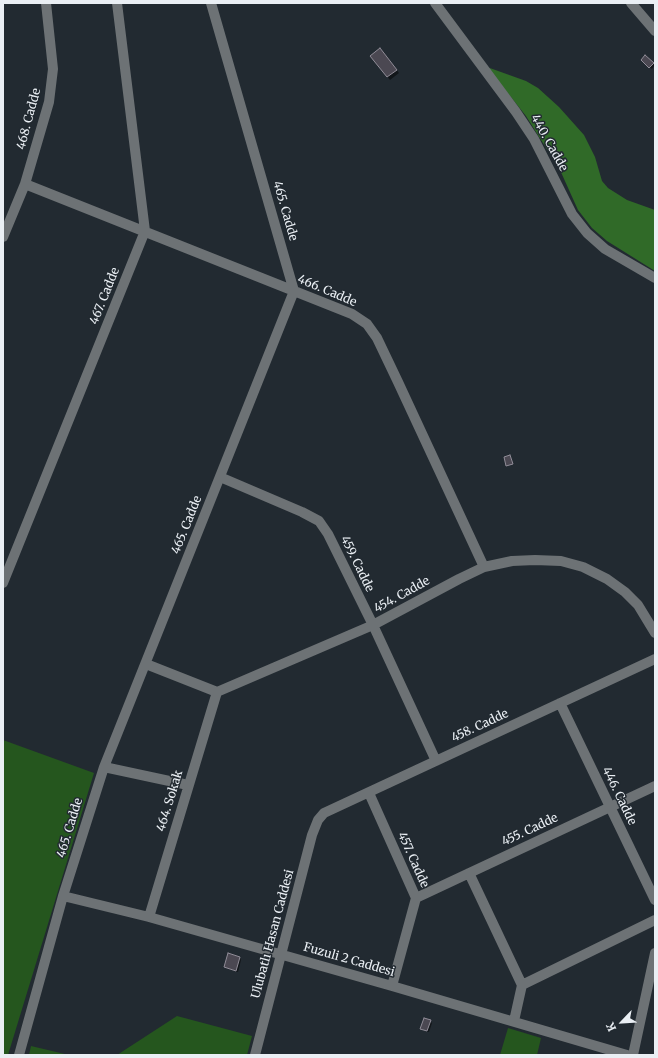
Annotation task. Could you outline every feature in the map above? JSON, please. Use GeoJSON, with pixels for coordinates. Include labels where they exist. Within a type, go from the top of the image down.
{"type":"FeatureCollection","features":[{"type":"Feature","properties":{"kind":"street","name":"468. Cadde"},"geometry":{"type":"LineString","coordinates":[[3,237],[25,184],[49,102],[53,75],[51,39],[46,3]]}},
{"type":"Feature","properties":{"kind":"street","name":"467. Cadde"},"geometry":{"type":"LineString","coordinates":[[3,583],[145,231],[117,3]]}},
{"type":"Feature","properties":{"kind":"street","name":"465. Cadde"},"geometry":{"type":"LineString","coordinates":[[18,1055],[63,896],[104,767],[294,291],[211,3]]}},
{"type":"Feature","properties":{"kind":"street","name":"440. Cadde"},"geometry":{"type":"LineString","coordinates":[[435,3],[516,112],[534,139],[572,214],[587,233],[605,249],[655,278]]}},
{"type":"Feature","properties":{"kind":"street"},"geometry":{"type":"LineString","coordinates":[[630,3],[655,31]]}},
{"type":"Feature","properties":{"kind":"street","name":"466. Cadde"},"geometry":{"type":"LineString","coordinates":[[25,184],[352,314],[366,324],[377,338],[484,567]]}},
{"type":"Feature","properties":{"kind":"street","name":"459. Cadde"},"geometry":{"type":"LineString","coordinates":[[220,477],[302,512],[319,521],[328,534],[373,625],[436,761]]}},
{"type":"Feature","properties":{"kind":"street","name":"454. Cadde"},"geometry":{"type":"LineString","coordinates":[[217,692],[373,625],[459,578],[484,567],[512,562],[535,560],[561,561],[583,567],[607,579],[625,592],[638,605],[655,633]]}},
{"type":"Feature","properties":{"kind":"street","name":"458. Cadde"},"geometry":{"type":"LineString","coordinates":[[318,820],[324,813],[655,659]]}},
{"type":"Feature","properties":{"kind":"street"},"geometry":{"type":"LineString","coordinates":[[146,664],[217,692]]}},
{"type":"Feature","properties":{"kind":"street","name":"464. Sokak"},"geometry":{"type":"LineString","coordinates":[[149,917],[217,692]]}},
{"type":"Feature","properties":{"kind":"street","name":"446. Cadde"},"geometry":{"type":"LineString","coordinates":[[560,703],[655,900]]}},
{"type":"Feature","properties":{"kind":"street"},"geometry":{"type":"LineString","coordinates":[[104,767],[188,785]]}},
{"type":"Feature","properties":{"kind":"street","name":"455. Cadde"},"geometry":{"type":"LineString","coordinates":[[416,898],[655,786]]}},
{"type":"Feature","properties":{"kind":"street","name":"457. Cadde"},"geometry":{"type":"LineString","coordinates":[[369,793],[416,898],[392,986]]}},
{"type":"Feature","properties":{"kind":"street","name":"Ulubatlı Hasan Caddesi"},"geometry":{"type":"LineString","coordinates":[[255,1055],[318,820]]}},
{"type":"Feature","properties":{"kind":"street"},"geometry":{"type":"LineString","coordinates":[[469,873],[522,985],[514,1021]]}},
{"type":"Feature","properties":{"kind":"street","name":"Fuzuli 2 Caddesi"},"geometry":{"type":"LineString","coordinates":[[63,896],[149,917],[281,954],[627,1055]]}},
{"type":"Feature","properties":{"kind":"street"},"geometry":{"type":"LineString","coordinates":[[522,985],[655,920]]}},
{"type":"Feature","properties":{"kind":"street"},"geometry":{"type":"LineString","coordinates":[[633,1055],[655,953]]}},
{"type":"Feature","properties":{"kind":"green space"},"geometry":{"type":"Polygon","coordinates":[[[487,67],[526,81],[538,88],[559,107],[584,135],[595,157],[602,181],[608,188],[627,200],[655,210],[655,271],[607,241],[592,228],[578,210],[560,170],[526,116],[487,67]]]}},
{"type":"Feature","properties":{"kind":"green space"},"geometry":{"type":"Polygon","coordinates":[[[3,740],[94,773],[8,1055],[3,1055],[3,740]]]}},
{"type":"Feature","properties":{"kind":"green space"},"geometry":{"type":"Polygon","coordinates":[[[177,1016],[252,1036],[247,1055],[117,1055],[177,1016]]]}},
{"type":"Feature","properties":{"kind":"green space"},"geometry":{"type":"Polygon","coordinates":[[[508,1028],[541,1038],[537,1055],[500,1055],[508,1028]]]}},
{"type":"Feature","properties":{"kind":"green space"},"geometry":{"type":"Polygon","coordinates":[[[31,1046],[69,1055],[29,1055],[31,1046]]]}},
{"type":"Feature","properties":{"kind":"building"},"geometry":{"type":"Polygon","coordinates":[[[380,48],[397,70],[387,77],[370,56],[380,48]]]}},
{"type":"Feature","properties":{"kind":"building"},"geometry":{"type":"Polygon","coordinates":[[[645,55],[654,63],[649,68],[641,60],[645,55]]]}},
{"type":"Feature","properties":{"kind":"building"},"geometry":{"type":"Polygon","coordinates":[[[510,455],[513,464],[506,466],[504,457],[510,455]]]}},
{"type":"Feature","properties":{"kind":"building"},"geometry":{"type":"Polygon","coordinates":[[[228,953],[240,957],[236,971],[224,967],[228,953]]]}},
{"type":"Feature","properties":{"kind":"building"},"geometry":{"type":"Polygon","coordinates":[[[424,1018],[431,1020],[427,1031],[420,1029],[424,1018]]]}}]}
